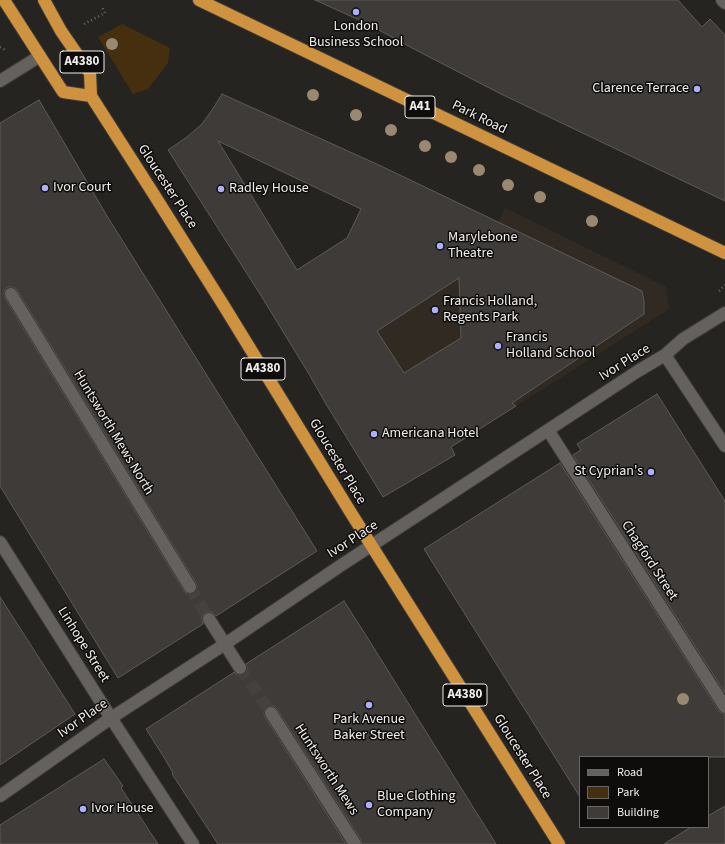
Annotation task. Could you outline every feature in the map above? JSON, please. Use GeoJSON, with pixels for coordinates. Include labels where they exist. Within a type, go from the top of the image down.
{"type":"FeatureCollection","features":[{"type":"Feature","properties":{"kind":"highway","name":"A4380"},"geometry":{"type":"LineString","coordinates":[[4,0],[64,92],[91,96]]}},
{"type":"Feature","properties":{"kind":"highway","name":"Gloucester Place"},"geometry":{"type":"LineString","coordinates":[[44,0],[61,31],[90,74],[91,96],[224,306],[372,546],[559,844]]}},
{"type":"Feature","properties":{"kind":"highway","name":"Park Road"},"geometry":{"type":"LineString","coordinates":[[199,0],[725,253]]}},
{"type":"Feature","properties":{"kind":"street"},"geometry":{"type":"LineString","coordinates":[[722,0],[725,3]]}},
{"type":"Feature","properties":{"kind":"street"},"geometry":{"type":"LineString","coordinates":[[0,81],[40,56]]}},
{"type":"Feature","properties":{"kind":"street","name":"Huntsworth Mews North"},"geometry":{"type":"LineString","coordinates":[[11,294],[190,587]]}},
{"type":"Feature","properties":{"kind":"street","name":"Ivor Place"},"geometry":{"type":"LineString","coordinates":[[0,796],[111,718],[638,371],[666,355],[683,339],[725,313]]}},
{"type":"Feature","properties":{"kind":"street"},"geometry":{"type":"LineString","coordinates":[[666,355],[725,446]]}},
{"type":"Feature","properties":{"kind":"street","name":"Chagford Street"},"geometry":{"type":"LineString","coordinates":[[548,430],[725,707]]}},
{"type":"Feature","properties":{"kind":"street","name":"Linhope Street"},"geometry":{"type":"LineString","coordinates":[[0,542],[111,718],[193,844]]}},
{"type":"Feature","properties":{"kind":"street"},"geometry":{"type":"LineString","coordinates":[[209,619],[240,668]]}},
{"type":"Feature","properties":{"kind":"street","name":"Huntsworth Mews"},"geometry":{"type":"LineString","coordinates":[[271,713],[355,844]]}},
{"type":"Feature","properties":{"kind":"path"},"geometry":{"type":"LineString","coordinates":[[78,26],[86,24],[105,13],[102,7]]}},
{"type":"Feature","properties":{"kind":"shaded area","name":"Francis Holland School"},"geometry":{"type":"Polygon","coordinates":[[[505,208],[666,287],[669,309],[452,447],[455,455],[383,497],[366,469],[409,381],[377,331],[460,278],[477,269],[505,208]]]}},
{"type":"Feature","properties":{"kind":"green space"},"geometry":{"type":"Polygon","coordinates":[[[122,24],[170,48],[168,63],[148,89],[133,94],[98,37],[122,24]]]}},
{"type":"Feature","properties":{"kind":"building"},"geometry":{"type":"Polygon","coordinates":[[[315,0],[678,0],[702,27],[710,19],[725,35],[725,201],[501,94],[366,23],[315,0]]]}},
{"type":"Feature","properties":{"kind":"building"},"geometry":{"type":"Polygon","coordinates":[[[222,94],[381,166],[642,291],[644,314],[512,403],[516,406],[451,447],[455,455],[383,497],[260,294],[168,150],[187,137],[202,124],[222,94]],[[218,141],[297,270],[347,238],[361,209],[218,141]],[[459,278],[377,331],[404,373],[461,338],[459,278]]]}},
{"type":"Feature","properties":{"kind":"building"},"geometry":{"type":"Polygon","coordinates":[[[39,100],[107,216],[317,551],[216,616],[212,612],[205,613],[202,616],[203,624],[118,678],[0,486],[0,123],[39,100]],[[7,287],[4,294],[5,298],[184,591],[187,594],[194,594],[197,590],[196,583],[15,288],[7,287]]]}},
{"type":"Feature","properties":{"kind":"building","name":"St Cyprian's"},"geometry":{"type":"Polygon","coordinates":[[[657,394],[725,501],[725,693],[573,455],[581,450],[577,444],[657,394]]]}},
{"type":"Feature","properties":{"kind":"building"},"geometry":{"type":"Polygon","coordinates":[[[560,463],[719,711],[725,714],[725,757],[579,756],[579,795],[424,549],[560,463]]]}},
{"type":"Feature","properties":{"kind":"building"},"geometry":{"type":"Polygon","coordinates":[[[0,597],[75,714],[0,765],[0,597]]]}},
{"type":"Feature","properties":{"kind":"building"},"geometry":{"type":"Polygon","coordinates":[[[344,601],[496,844],[362,844],[361,840],[274,706],[267,707],[265,709],[265,717],[346,844],[218,844],[172,774],[173,773],[165,759],[146,729],[234,672],[240,675],[244,674],[247,671],[246,664],[344,601]]]}},
{"type":"Feature","properties":{"kind":"building"},"geometry":{"type":"Polygon","coordinates":[[[104,759],[123,786],[121,788],[158,844],[0,844],[0,825],[104,759]]]}},
{"type":"Feature","properties":{"kind":"building"},"geometry":{"type":"Polygon","coordinates":[[[725,806],[725,844],[664,844],[689,828],[709,828],[709,815],[725,806]]]}},
{"type":"Feature","properties":{"kind":"tunnel"},"geometry":{"type":"LineString","coordinates":[[190,587],[209,619]]}},
{"type":"Feature","properties":{"kind":"tunnel"},"geometry":{"type":"LineString","coordinates":[[240,668],[271,713]]}},
{"type":"Feature","properties":{"kind":"place","name":"London Business School"},"geometry":{"type":"Point","coordinates":[356,12]}},
{"type":"Feature","properties":{"kind":"place","name":"Clarence Terrace"},"geometry":{"type":"Point","coordinates":[697,89]}},
{"type":"Feature","properties":{"kind":"place","name":"Ivor Court"},"geometry":{"type":"Point","coordinates":[45,188]}},
{"type":"Feature","properties":{"kind":"place","name":"Radley House"},"geometry":{"type":"Point","coordinates":[221,189]}},
{"type":"Feature","properties":{"kind":"place","name":"Marylebone Theatre"},"geometry":{"type":"Point","coordinates":[440,246]}},
{"type":"Feature","properties":{"kind":"place","name":"Francis Holland, Regents Park"},"geometry":{"type":"Point","coordinates":[435,310]}},
{"type":"Feature","properties":{"kind":"place","name":"Francis Holland School"},"geometry":{"type":"Point","coordinates":[498,346]}},
{"type":"Feature","properties":{"kind":"place","name":"Americana Hotel"},"geometry":{"type":"Point","coordinates":[374,434]}},
{"type":"Feature","properties":{"kind":"place","name":"St Cyprian's"},"geometry":{"type":"Point","coordinates":[651,472]}},
{"type":"Feature","properties":{"kind":"place","name":"Park Avenue Baker Street"},"geometry":{"type":"Point","coordinates":[369,705]}},
{"type":"Feature","properties":{"kind":"place","name":"Blue Clothing Company"},"geometry":{"type":"Point","coordinates":[369,805]}},
{"type":"Feature","properties":{"kind":"place","name":"Ivor House"},"geometry":{"type":"Point","coordinates":[83,809]}}]}
